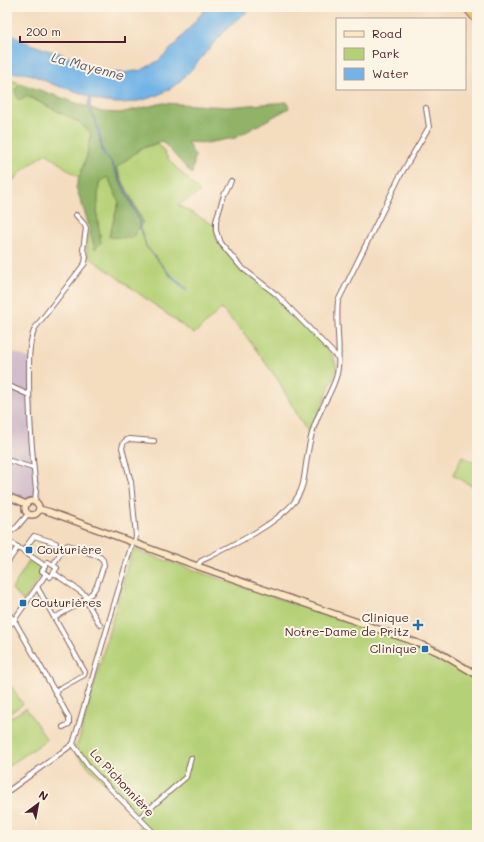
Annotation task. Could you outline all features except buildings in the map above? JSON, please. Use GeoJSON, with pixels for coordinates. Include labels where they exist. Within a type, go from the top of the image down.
{"type":"FeatureCollection","features":[{"type":"Feature","properties":{"kind":"highway"},"geometry":{"type":"LineString","coordinates":[[466,7],[477,20]]}},
{"type":"Feature","properties":{"kind":"highway"},"geometry":{"type":"LineString","coordinates":[[474,7],[477,10]]}},
{"type":"Feature","properties":{"kind":"street"},"geometry":{"type":"LineString","coordinates":[[197,566],[200,561],[244,540],[273,521],[284,513],[296,499],[303,484],[309,446],[316,420],[337,374],[339,344],[337,310],[338,301],[400,176],[429,127],[426,108]]}},
{"type":"Feature","properties":{"kind":"street"},"geometry":{"type":"LineString","coordinates":[[231,181],[224,195],[216,221],[216,231],[220,242],[241,267],[277,295],[338,358]]}},
{"type":"Feature","properties":{"kind":"street"},"geometry":{"type":"LineString","coordinates":[[39,509],[35,502],[36,490],[29,395],[29,348],[35,328],[84,263],[86,256],[83,250],[86,228],[76,215]]}},
{"type":"Feature","properties":{"kind":"street"},"geometry":{"type":"LineString","coordinates":[[7,385],[29,395]]}},
{"type":"Feature","properties":{"kind":"street"},"geometry":{"type":"LineString","coordinates":[[7,792],[73,744],[130,547],[136,539],[130,482],[122,448],[123,444],[126,440],[130,439],[154,441]]}},
{"type":"Feature","properties":{"kind":"street"},"geometry":{"type":"LineString","coordinates":[[7,460],[34,468]]}},
{"type":"Feature","properties":{"kind":"street"},"geometry":{"type":"LineString","coordinates":[[7,496],[26,504],[29,502],[35,502]]}},
{"type":"Feature","properties":{"kind":"street"},"geometry":{"type":"LineString","coordinates":[[26,504],[25,508],[28,514]]}},
{"type":"Feature","properties":{"kind":"street"},"geometry":{"type":"LineString","coordinates":[[39,509],[415,642],[438,652],[477,676]]}},
{"type":"Feature","properties":{"kind":"street"},"geometry":{"type":"LineString","coordinates":[[28,514],[35,515],[39,509]]}},
{"type":"Feature","properties":{"kind":"street"},"geometry":{"type":"LineString","coordinates":[[7,534],[17,527],[28,514]]}},
{"type":"Feature","properties":{"kind":"street"},"geometry":{"type":"LineString","coordinates":[[23,551],[34,536],[56,544]]}},
{"type":"Feature","properties":{"kind":"street"},"geometry":{"type":"LineString","coordinates":[[7,540],[45,566]]}},
{"type":"Feature","properties":{"kind":"street"},"geometry":{"type":"LineString","coordinates":[[53,565],[63,549],[68,545],[103,560],[104,565],[97,585],[87,598],[54,618]]}},
{"type":"Feature","properties":{"kind":"street"},"geometry":{"type":"LineString","coordinates":[[7,563],[18,548]]}},
{"type":"Feature","properties":{"kind":"street"},"geometry":{"type":"LineString","coordinates":[[48,562],[53,565],[57,568],[50,577],[42,571],[48,562]]}},
{"type":"Feature","properties":{"kind":"street"},"geometry":{"type":"LineString","coordinates":[[54,573],[87,598],[100,626]]}},
{"type":"Feature","properties":{"kind":"street"},"geometry":{"type":"LineString","coordinates":[[7,627],[14,620],[46,574]]}},
{"type":"Feature","properties":{"kind":"street"},"geometry":{"type":"LineString","coordinates":[[37,587],[85,672],[84,675],[57,690],[54,690]]}},
{"type":"Feature","properties":{"kind":"street"},"geometry":{"type":"LineString","coordinates":[[7,612],[14,620],[69,718],[69,724],[63,727]]}},
{"type":"Feature","properties":{"kind":"street","name":"La Pichonnière"},"geometry":{"type":"LineString","coordinates":[[73,744],[89,767],[140,817],[156,835]]}},
{"type":"Feature","properties":{"kind":"street"},"geometry":{"type":"LineString","coordinates":[[140,817],[186,777],[191,758]]}},
{"type":"Feature","properties":{"kind":"shaded area"},"geometry":{"type":"Polygon","coordinates":[[[7,350],[31,359],[35,449],[41,504],[19,498],[7,514],[7,350]]]}},
{"type":"Feature","properties":{"kind":"green space"},"geometry":{"type":"Polygon","coordinates":[[[7,79],[20,83],[15,90],[79,122],[91,133],[87,155],[79,178],[46,153],[22,171],[7,187],[7,79]]]}},
{"type":"Feature","properties":{"kind":"green space"},"geometry":{"type":"Polygon","coordinates":[[[20,83],[102,112],[120,113],[163,103],[227,107],[287,102],[289,108],[235,138],[206,143],[187,142],[195,156],[192,174],[162,141],[140,149],[116,168],[143,222],[132,238],[109,237],[119,202],[108,177],[99,182],[97,215],[101,243],[95,249],[76,187],[87,155],[91,133],[79,122],[28,96],[18,100],[15,90],[20,83]]]}},
{"type":"Feature","properties":{"kind":"green space"},"geometry":{"type":"Polygon","coordinates":[[[158,143],[170,161],[200,192],[178,205],[214,225],[217,241],[239,266],[282,302],[332,353],[337,368],[309,436],[278,380],[243,332],[221,309],[194,334],[88,256],[86,245],[90,229],[95,248],[101,243],[97,215],[99,182],[108,177],[119,202],[109,236],[132,238],[143,222],[116,168],[140,149],[158,143]]]}},
{"type":"Feature","properties":{"kind":"green space"},"geometry":{"type":"Polygon","coordinates":[[[462,456],[477,464],[477,489],[453,475],[462,456]]]}},
{"type":"Feature","properties":{"kind":"green space"},"geometry":{"type":"Polygon","coordinates":[[[132,549],[432,651],[477,677],[477,835],[135,835],[142,824],[72,749],[78,743],[132,549]]]}},
{"type":"Feature","properties":{"kind":"green space"},"geometry":{"type":"Polygon","coordinates":[[[31,558],[41,567],[39,571],[42,574],[23,601],[12,589],[31,558]]]}},
{"type":"Feature","properties":{"kind":"green space"},"geometry":{"type":"Polygon","coordinates":[[[7,680],[23,704],[7,715],[7,680]]]}},
{"type":"Feature","properties":{"kind":"green space"},"geometry":{"type":"Polygon","coordinates":[[[26,708],[47,740],[7,767],[7,720],[26,708]]]}},
{"type":"Feature","properties":{"kind":"water","name":"La Mayenne"},"geometry":{"type":"Polygon","coordinates":[[[207,7],[253,7],[225,31],[180,81],[161,94],[125,103],[113,103],[91,98],[90,106],[99,130],[103,151],[111,161],[138,216],[146,246],[137,217],[110,161],[103,154],[95,121],[88,107],[90,97],[79,92],[54,85],[29,74],[7,73],[7,30],[22,41],[53,52],[54,51],[107,72],[123,73],[142,70],[158,61],[176,44],[207,7]]]}},
{"type":"Feature","properties":{"kind":"water"},"geometry":{"type":"Polygon","coordinates":[[[146,246],[167,271],[188,290],[187,291],[172,278],[146,246]]]}},
{"type":"Feature","properties":{"kind":"place","name":"Couturière"},"geometry":{"type":"Point","coordinates":[29,550]}},
{"type":"Feature","properties":{"kind":"place","name":"Couturières"},"geometry":{"type":"Point","coordinates":[23,603]}},
{"type":"Feature","properties":{"kind":"place","name":"Clinique Notre-Dame de Pritz"},"geometry":{"type":"Point","coordinates":[418,625]}},
{"type":"Feature","properties":{"kind":"place","name":"Clinique"},"geometry":{"type":"Point","coordinates":[425,649]}}]}
